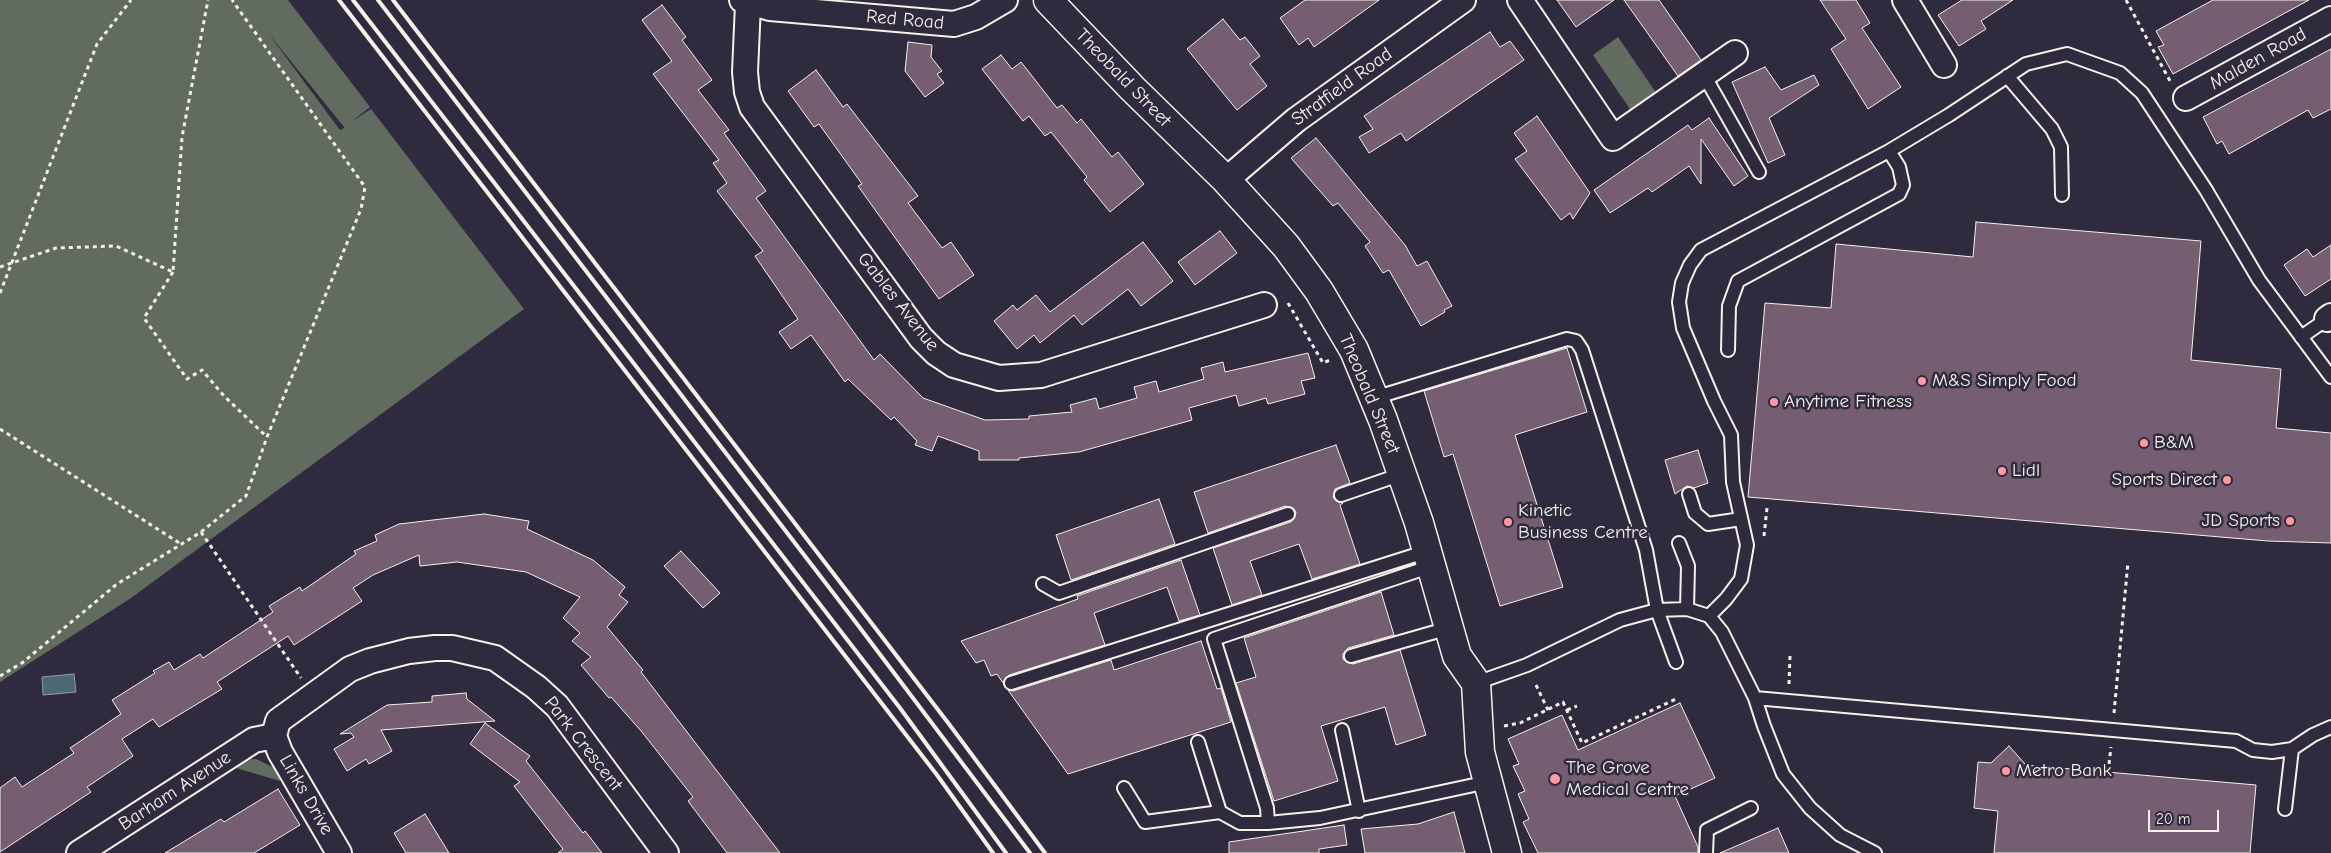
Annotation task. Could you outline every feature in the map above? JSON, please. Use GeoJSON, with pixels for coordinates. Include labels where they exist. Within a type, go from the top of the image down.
{"type":"FeatureCollection","features":[{"type":"Feature","properties":{"kind":"street","name":"Red Road"},"geometry":{"type":"LineString","coordinates":[[745,2],[770,8],[954,24],[976,17],[1005,0]]}},
{"type":"Feature","properties":{"kind":"street","name":"Theobald Street"},"geometry":{"type":"LineString","coordinates":[[1048,0],[1132,88],[1226,180],[1286,246],[1319,291],[1354,350],[1374,398],[1430,559],[1457,656],[1476,683]]}},
{"type":"Feature","properties":{"kind":"street","name":"Stratfield Road"},"geometry":{"type":"LineString","coordinates":[[1226,180],[1296,120],[1463,0]]}},
{"type":"Feature","properties":{"kind":"street"},"geometry":{"type":"LineString","coordinates":[[1520,0],[1613,138],[1735,53]]}},
{"type":"Feature","properties":{"kind":"street"},"geometry":{"type":"LineString","coordinates":[[1905,0],[1944,65]]}},
{"type":"Feature","properties":{"kind":"street","name":"Gables Avenue"},"geometry":{"type":"LineString","coordinates":[[745,2],[745,72],[747,92],[752,106],[921,338],[936,353],[954,365],[999,378],[1041,375],[1264,305]]}},
{"type":"Feature","properties":{"kind":"street","name":"Malden Road"},"geometry":{"type":"LineString","coordinates":[[2186,98],[2331,19]]}},
{"type":"Feature","properties":{"kind":"street","name":"Park Crescent"},"geometry":{"type":"LineString","coordinates":[[274,736],[278,721],[350,669],[370,661],[408,651],[452,648],[495,658],[536,687],[557,706],[666,853]]}},
{"type":"Feature","properties":{"kind":"street"},"geometry":{"type":"LineString","coordinates":[[1476,683],[1480,752],[1507,853]]}},
{"type":"Feature","properties":{"kind":"street","name":"Barham Avenue"},"geometry":{"type":"LineString","coordinates":[[78,853],[254,740],[274,736]]}},
{"type":"Feature","properties":{"kind":"street","name":"Links Drive"},"geometry":{"type":"LineString","coordinates":[[274,736],[280,752],[339,853]]}},
{"type":"Feature","properties":{"kind":"lane"},"geometry":{"type":"LineString","coordinates":[[1709,616],[1726,599],[1741,579],[1747,545],[1733,482],[1731,435],[1714,401],[1684,328],[1679,302],[1682,283],[1690,265],[1702,250],[1889,151],[1949,115],[2026,64],[2067,54],[2120,73],[2142,93],[2206,190],[2259,280],[2331,377]]}},
{"type":"Feature","properties":{"kind":"lane"},"geometry":{"type":"LineString","coordinates":[[1704,75],[1759,172]]}},
{"type":"Feature","properties":{"kind":"lane"},"geometry":{"type":"LineString","coordinates":[[2007,76],[2052,129],[2061,147],[2062,195]]}},
{"type":"Feature","properties":{"kind":"lane"},"geometry":{"type":"LineString","coordinates":[[1728,350],[1729,306],[1738,281],[1899,194],[1903,185],[1899,167],[1889,151]]}},
{"type":"Feature","properties":{"kind":"lane"},"geometry":{"type":"LineString","coordinates":[[2301,337],[2329,317]]}},
{"type":"Feature","properties":{"kind":"lane"},"geometry":{"type":"LineString","coordinates":[[1374,398],[1566,339],[1576,341],[1582,350],[1646,550],[1657,610],[1676,662]]}},
{"type":"Feature","properties":{"kind":"lane"},"geometry":{"type":"LineString","coordinates":[[1341,495],[1402,474]]}},
{"type":"Feature","properties":{"kind":"lane"},"geometry":{"type":"LineString","coordinates":[[1689,494],[1695,513],[1708,524],[1741,520]]}},
{"type":"Feature","properties":{"kind":"lane"},"geometry":{"type":"LineString","coordinates":[[1043,584],[1059,593],[1288,514]]}},
{"type":"Feature","properties":{"kind":"lane"},"geometry":{"type":"LineString","coordinates":[[1679,543],[1688,566],[1687,609]]}},
{"type":"Feature","properties":{"kind":"lane"},"geometry":{"type":"LineString","coordinates":[[1011,683],[1242,612],[1430,559]]}},
{"type":"Feature","properties":{"kind":"lane"},"geometry":{"type":"LineString","coordinates":[[1268,823],[1267,808],[1214,639],[1430,559]]}},
{"type":"Feature","properties":{"kind":"lane"},"geometry":{"type":"LineString","coordinates":[[1476,683],[1527,665],[1620,620],[1657,610],[1687,609],[1709,616],[1722,632],[1756,698],[1764,726],[1783,774],[1810,808],[1840,835],[1874,853]]}},
{"type":"Feature","properties":{"kind":"lane"},"geometry":{"type":"LineString","coordinates":[[1351,656],[1449,628]]}},
{"type":"Feature","properties":{"kind":"lane"},"geometry":{"type":"LineString","coordinates":[[1756,698],[2236,741],[2253,750],[2272,752],[2292,749],[2313,735],[2331,727]]}},
{"type":"Feature","properties":{"kind":"lane"},"geometry":{"type":"LineString","coordinates":[[1342,730],[1358,811]]}},
{"type":"Feature","properties":{"kind":"lane"},"geometry":{"type":"LineString","coordinates":[[1198,742],[1220,812]]}},
{"type":"Feature","properties":{"kind":"lane"},"geometry":{"type":"LineString","coordinates":[[2285,809],[2292,749]]}},
{"type":"Feature","properties":{"kind":"lane"},"geometry":{"type":"LineString","coordinates":[[1124,788],[1145,822],[1220,812],[1240,823],[1268,823],[1293,822],[1358,811],[1488,782]]}},
{"type":"Feature","properties":{"kind":"lane"},"geometry":{"type":"LineString","coordinates":[[1706,853],[1707,830],[1750,808]]}},
{"type":"Feature","properties":{"kind":"path"},"geometry":{"type":"LineString","coordinates":[[0,293],[97,44],[131,0]]}},
{"type":"Feature","properties":{"kind":"path"},"geometry":{"type":"LineString","coordinates":[[208,0],[182,137],[173,272],[144,318],[187,379],[202,370],[224,396],[267,438]]}},
{"type":"Feature","properties":{"kind":"path"},"geometry":{"type":"LineString","coordinates":[[0,676],[22,663],[117,584],[201,532],[246,496],[267,438],[361,208],[365,187],[232,0]]}},
{"type":"Feature","properties":{"kind":"path"},"geometry":{"type":"LineString","coordinates":[[2126,0],[2168,78],[2186,98]]}},
{"type":"Feature","properties":{"kind":"path"},"geometry":{"type":"LineString","coordinates":[[0,267],[56,248],[116,246],[173,272]]}},
{"type":"Feature","properties":{"kind":"path"},"geometry":{"type":"LineString","coordinates":[[1264,305],[1286,299],[1323,363],[1354,350]]}},
{"type":"Feature","properties":{"kind":"path"},"geometry":{"type":"LineString","coordinates":[[0,429],[181,544]]}},
{"type":"Feature","properties":{"kind":"path"},"geometry":{"type":"LineString","coordinates":[[1763,537],[1766,534],[1767,508]]}},
{"type":"Feature","properties":{"kind":"path"},"geometry":{"type":"LineString","coordinates":[[201,532],[313,696]]}},
{"type":"Feature","properties":{"kind":"path"},"geometry":{"type":"LineString","coordinates":[[2114,716],[2128,562]]}},
{"type":"Feature","properties":{"kind":"path"},"geometry":{"type":"LineString","coordinates":[[1790,655],[1789,684],[1792,690]]}},
{"type":"Feature","properties":{"kind":"path"},"geometry":{"type":"LineString","coordinates":[[1536,685],[1548,710]]}},
{"type":"Feature","properties":{"kind":"path"},"geometry":{"type":"LineString","coordinates":[[1499,727],[1520,723],[1563,702],[1582,743],[1676,699]]}},
{"type":"Feature","properties":{"kind":"path"},"geometry":{"type":"LineString","coordinates":[[1567,710],[1577,706]]}},
{"type":"Feature","properties":{"kind":"path"},"geometry":{"type":"LineString","coordinates":[[2109,764],[2111,744]]}},
{"type":"Feature","properties":{"kind":"green space"},"geometry":{"type":"Polygon","coordinates":[[[0,0],[288,0],[370,107],[351,122],[371,109],[524,309],[131,598],[0,682],[0,0]],[[268,33],[340,130],[344,127],[268,33]]]}},
{"type":"Feature","properties":{"kind":"green space"},"geometry":{"type":"Polygon","coordinates":[[[1618,37],[1659,97],[1634,115],[1593,55],[1618,37]]]}},
{"type":"Feature","properties":{"kind":"green space"},"geometry":{"type":"Polygon","coordinates":[[[256,759],[277,769],[282,775],[280,781],[236,768],[221,776],[220,772],[241,760],[256,759]]]}},
{"type":"Feature","properties":{"kind":"water"},"geometry":{"type":"Polygon","coordinates":[[[74,674],[76,692],[43,695],[42,677],[74,674]]]}},
{"type":"Feature","properties":{"kind":"building"},"geometry":{"type":"Polygon","coordinates":[[[1305,0],[1379,0],[1314,47],[1308,38],[1299,45],[1280,18],[1305,0]]]}},
{"type":"Feature","properties":{"kind":"building"},"geometry":{"type":"Polygon","coordinates":[[[1557,0],[1614,0],[1576,27],[1557,0]]]}},
{"type":"Feature","properties":{"kind":"building"},"geometry":{"type":"Polygon","coordinates":[[[1624,0],[1659,0],[1701,60],[1678,76],[1624,0]]]}},
{"type":"Feature","properties":{"kind":"building"},"geometry":{"type":"Polygon","coordinates":[[[1820,0],[1856,0],[1870,23],[1862,28],[1901,87],[1868,109],[1831,49],[1846,39],[1820,0]]]}},
{"type":"Feature","properties":{"kind":"building"},"geometry":{"type":"Polygon","coordinates":[[[1962,0],[2013,0],[1981,21],[1986,29],[1959,46],[1938,15],[1962,0]]]}},
{"type":"Feature","properties":{"kind":"building"},"geometry":{"type":"Polygon","coordinates":[[[2213,0],[2309,0],[2173,74],[2158,47],[2164,45],[2156,31],[2213,0]]]}},
{"type":"Feature","properties":{"kind":"building"},"geometry":{"type":"Polygon","coordinates":[[[662,5],[686,37],[682,40],[712,80],[698,90],[729,130],[724,133],[766,191],[756,198],[874,360],[880,354],[923,398],[985,420],[1029,419],[1029,416],[1072,412],[1070,405],[1096,398],[1099,409],[1137,398],[1134,387],[1156,381],[1159,392],[1204,379],[1201,368],[1223,362],[1225,372],[1308,353],[1315,378],[1301,381],[1305,394],[1268,404],[1266,398],[1239,406],[1236,395],[1189,408],[1192,420],[1079,452],[1019,458],[1019,460],[979,460],[979,451],[938,436],[932,451],[915,445],[917,441],[894,417],[891,420],[848,379],[845,382],[811,335],[791,349],[779,332],[798,319],[755,256],[763,251],[717,191],[727,183],[713,163],[719,160],[653,74],[672,61],[642,20],[662,5]]]}},
{"type":"Feature","properties":{"kind":"building"},"geometry":{"type":"Polygon","coordinates":[[[1223,19],[1240,40],[1245,37],[1260,56],[1250,64],[1267,86],[1237,110],[1187,49],[1223,19]]]}},
{"type":"Feature","properties":{"kind":"building"},"geometry":{"type":"Polygon","coordinates":[[[1490,32],[1500,47],[1510,41],[1524,60],[1406,141],[1401,133],[1369,153],[1359,137],[1373,129],[1364,116],[1490,32]]]}},
{"type":"Feature","properties":{"kind":"building"},"geometry":{"type":"Polygon","coordinates":[[[908,42],[932,45],[931,57],[942,71],[937,74],[944,83],[925,97],[905,71],[908,42]]]}},
{"type":"Feature","properties":{"kind":"building"},"geometry":{"type":"Polygon","coordinates":[[[2331,49],[2331,109],[2313,118],[2308,110],[2229,154],[2222,141],[2217,144],[2203,117],[2331,49]]]}},
{"type":"Feature","properties":{"kind":"building"},"geometry":{"type":"Polygon","coordinates":[[[1001,55],[1012,69],[1021,62],[1057,108],[1062,105],[1077,123],[1081,119],[1112,157],[1118,152],[1144,184],[1110,212],[1084,180],[1087,177],[1051,132],[1045,136],[1029,116],[1023,121],[982,69],[1001,55]]]}},
{"type":"Feature","properties":{"kind":"building"},"geometry":{"type":"Polygon","coordinates":[[[1765,67],[1781,90],[1814,75],[1819,85],[1769,118],[1785,155],[1768,163],[1732,82],[1765,67]]]}},
{"type":"Feature","properties":{"kind":"building"},"geometry":{"type":"Polygon","coordinates":[[[816,70],[843,107],[847,104],[918,196],[908,203],[942,248],[951,242],[974,275],[939,299],[858,186],[862,184],[819,124],[814,127],[788,91],[816,70]]]}},
{"type":"Feature","properties":{"kind":"building"},"geometry":{"type":"Polygon","coordinates":[[[1537,116],[1590,193],[1573,219],[1570,213],[1561,220],[1515,159],[1527,151],[1514,133],[1537,116]]]}},
{"type":"Feature","properties":{"kind":"building"},"geometry":{"type":"Polygon","coordinates":[[[1709,118],[1748,176],[1734,186],[1701,139],[1701,184],[1689,166],[1652,192],[1648,188],[1610,213],[1594,190],[1688,125],[1692,130],[1709,118]]]}},
{"type":"Feature","properties":{"kind":"building"},"geometry":{"type":"Polygon","coordinates":[[[1316,138],[1405,245],[1417,266],[1427,261],[1452,306],[1444,310],[1445,312],[1421,326],[1389,270],[1383,273],[1365,246],[1370,242],[1338,203],[1333,206],[1291,158],[1316,138]]]}},
{"type":"Feature","properties":{"kind":"building"},"geometry":{"type":"Polygon","coordinates":[[[1976,222],[2201,241],[2191,360],[2281,369],[2276,428],[2331,433],[2331,543],[2268,541],[1748,497],[1765,303],[1831,308],[1836,244],[1973,257],[1976,222]]]}},
{"type":"Feature","properties":{"kind":"building"},"geometry":{"type":"Polygon","coordinates":[[[1220,231],[1237,253],[1195,285],[1178,262],[1220,231]]]}},
{"type":"Feature","properties":{"kind":"building"},"geometry":{"type":"Polygon","coordinates":[[[1143,242],[1173,281],[1141,306],[1128,289],[1082,325],[1074,315],[1040,343],[1034,335],[1017,349],[994,321],[1013,305],[1017,310],[1036,295],[1050,312],[1143,242]]]}},
{"type":"Feature","properties":{"kind":"building"},"geometry":{"type":"Polygon","coordinates":[[[2331,245],[2331,279],[2305,296],[2284,265],[2307,249],[2313,257],[2331,245]]]}},
{"type":"Feature","properties":{"kind":"building","name":"Kinetic Business Centre"},"geometry":{"type":"Polygon","coordinates":[[[1567,348],[1587,412],[1515,435],[1563,587],[1500,606],[1453,454],[1444,457],[1424,391],[1567,348]]]}},
{"type":"Feature","properties":{"kind":"building"},"geometry":{"type":"Polygon","coordinates":[[[1336,445],[1350,483],[1335,489],[1333,497],[1336,501],[1343,503],[1340,505],[1360,564],[1312,579],[1299,544],[1250,561],[1262,595],[1232,605],[1213,548],[1291,522],[1296,512],[1293,508],[1285,506],[1208,533],[1194,492],[1336,445]]]}},
{"type":"Feature","properties":{"kind":"building"},"geometry":{"type":"Polygon","coordinates":[[[1698,450],[1708,483],[1694,488],[1687,486],[1675,494],[1665,460],[1698,450]]]}},
{"type":"Feature","properties":{"kind":"building"},"geometry":{"type":"Polygon","coordinates":[[[1159,499],[1175,544],[1071,580],[1056,535],[1159,499]]]}},
{"type":"Feature","properties":{"kind":"building"},"geometry":{"type":"Polygon","coordinates":[[[484,514],[529,521],[527,529],[593,560],[625,587],[619,595],[628,602],[607,627],[643,670],[641,672],[780,853],[727,853],[688,801],[693,797],[642,732],[611,697],[609,698],[581,665],[591,657],[572,641],[580,633],[563,618],[580,597],[526,572],[457,562],[420,566],[419,555],[373,575],[353,588],[362,601],[294,645],[288,636],[217,682],[222,689],[159,727],[153,719],[122,739],[133,756],[87,787],[91,792],[0,852],[0,788],[15,777],[22,787],[74,753],[70,748],[121,714],[112,700],[155,673],[153,671],[169,662],[174,670],[200,654],[203,658],[273,612],[269,606],[300,587],[302,591],[356,554],[354,551],[377,541],[375,535],[399,524],[484,514]]]}},
{"type":"Feature","properties":{"kind":"building"},"geometry":{"type":"Polygon","coordinates":[[[681,551],[720,593],[703,608],[664,566],[681,551]]]}},
{"type":"Feature","properties":{"kind":"building"},"geometry":{"type":"Polygon","coordinates":[[[1181,560],[1200,615],[1179,621],[1167,587],[1094,613],[1105,645],[1009,675],[1003,683],[997,674],[991,676],[984,660],[976,663],[961,641],[1078,599],[1077,596],[1181,560]]]}},
{"type":"Feature","properties":{"kind":"building"},"geometry":{"type":"Polygon","coordinates":[[[1381,592],[1394,635],[1348,648],[1343,654],[1343,659],[1353,664],[1400,650],[1426,735],[1396,745],[1385,707],[1321,726],[1338,781],[1274,801],[1236,683],[1256,677],[1244,638],[1381,592]]]}},
{"type":"Feature","properties":{"kind":"building"},"geometry":{"type":"Polygon","coordinates":[[[1201,641],[1217,689],[1221,688],[1231,722],[1068,774],[1008,690],[1013,691],[1111,660],[1114,670],[1201,641]]]}},
{"type":"Feature","properties":{"kind":"building"},"geometry":{"type":"Polygon","coordinates":[[[466,693],[467,699],[495,721],[381,730],[392,751],[369,764],[366,759],[347,771],[334,749],[354,737],[351,733],[340,734],[387,705],[432,702],[432,696],[466,693]]]}},
{"type":"Feature","properties":{"kind":"building"},"geometry":{"type":"Polygon","coordinates":[[[1680,703],[1715,778],[1675,796],[1698,847],[1698,853],[1538,853],[1523,822],[1529,819],[1518,794],[1525,791],[1513,766],[1519,764],[1508,739],[1562,715],[1578,750],[1680,703]]]}},
{"type":"Feature","properties":{"kind":"building"},"geometry":{"type":"Polygon","coordinates":[[[485,723],[530,756],[526,761],[583,833],[585,831],[602,853],[558,853],[563,849],[514,786],[520,782],[470,744],[485,723]]]}},
{"type":"Feature","properties":{"kind":"building"},"geometry":{"type":"Polygon","coordinates":[[[2009,746],[2026,765],[2256,785],[2250,853],[1994,853],[1998,811],[1974,808],[1978,762],[1991,763],[2009,746]]]}},
{"type":"Feature","properties":{"kind":"building"},"geometry":{"type":"Polygon","coordinates":[[[278,789],[300,825],[254,853],[165,853],[221,819],[224,822],[278,789]]]}},
{"type":"Feature","properties":{"kind":"building"},"geometry":{"type":"Polygon","coordinates":[[[1454,812],[1465,853],[1365,853],[1361,829],[1418,824],[1454,812]]]}},
{"type":"Feature","properties":{"kind":"building"},"geometry":{"type":"Polygon","coordinates":[[[425,814],[449,853],[406,853],[394,833],[425,814]]]}},
{"type":"Feature","properties":{"kind":"building"},"geometry":{"type":"Polygon","coordinates":[[[1344,825],[1347,845],[1319,849],[1319,853],[1229,853],[1229,842],[1344,825]]]}},
{"type":"Feature","properties":{"kind":"building"},"geometry":{"type":"Polygon","coordinates":[[[1778,828],[1789,853],[1720,853],[1778,828]]]}},
{"type":"Feature","properties":{"kind":"railway"},"geometry":{"type":"LineString","coordinates":[[339,0],[937,775],[993,853]]}},
{"type":"Feature","properties":{"kind":"railway"},"geometry":{"type":"LineString","coordinates":[[353,0],[900,708],[1006,853]]}},
{"type":"Feature","properties":{"kind":"railway"},"geometry":{"type":"LineString","coordinates":[[378,0],[854,620],[1030,853]]}},
{"type":"Feature","properties":{"kind":"railway"},"geometry":{"type":"LineString","coordinates":[[393,0],[949,724],[1045,853]]}},
{"type":"Feature","properties":{"kind":"place","name":"M&S Simply Food"},"geometry":{"type":"Point","coordinates":[1922,381]}},
{"type":"Feature","properties":{"kind":"place","name":"Anytime Fitness"},"geometry":{"type":"Point","coordinates":[1774,402]}},
{"type":"Feature","properties":{"kind":"place","name":"B&M"},"geometry":{"type":"Point","coordinates":[2144,443]}},
{"type":"Feature","properties":{"kind":"place","name":"Lidl"},"geometry":{"type":"Point","coordinates":[2002,471]}},
{"type":"Feature","properties":{"kind":"place","name":"Sports Direct"},"geometry":{"type":"Point","coordinates":[2227,480]}},
{"type":"Feature","properties":{"kind":"place","name":"JD Sports"},"geometry":{"type":"Point","coordinates":[2290,521]}},
{"type":"Feature","properties":{"kind":"place","name":"Kinetic Business Centre"},"geometry":{"type":"Point","coordinates":[1508,522]}},
{"type":"Feature","properties":{"kind":"place","name":"Metro Bank"},"geometry":{"type":"Point","coordinates":[2006,771]}},
{"type":"Feature","properties":{"kind":"place","name":"The Grove Medical Centre"},"geometry":{"type":"Point","coordinates":[1555,779]}}]}
